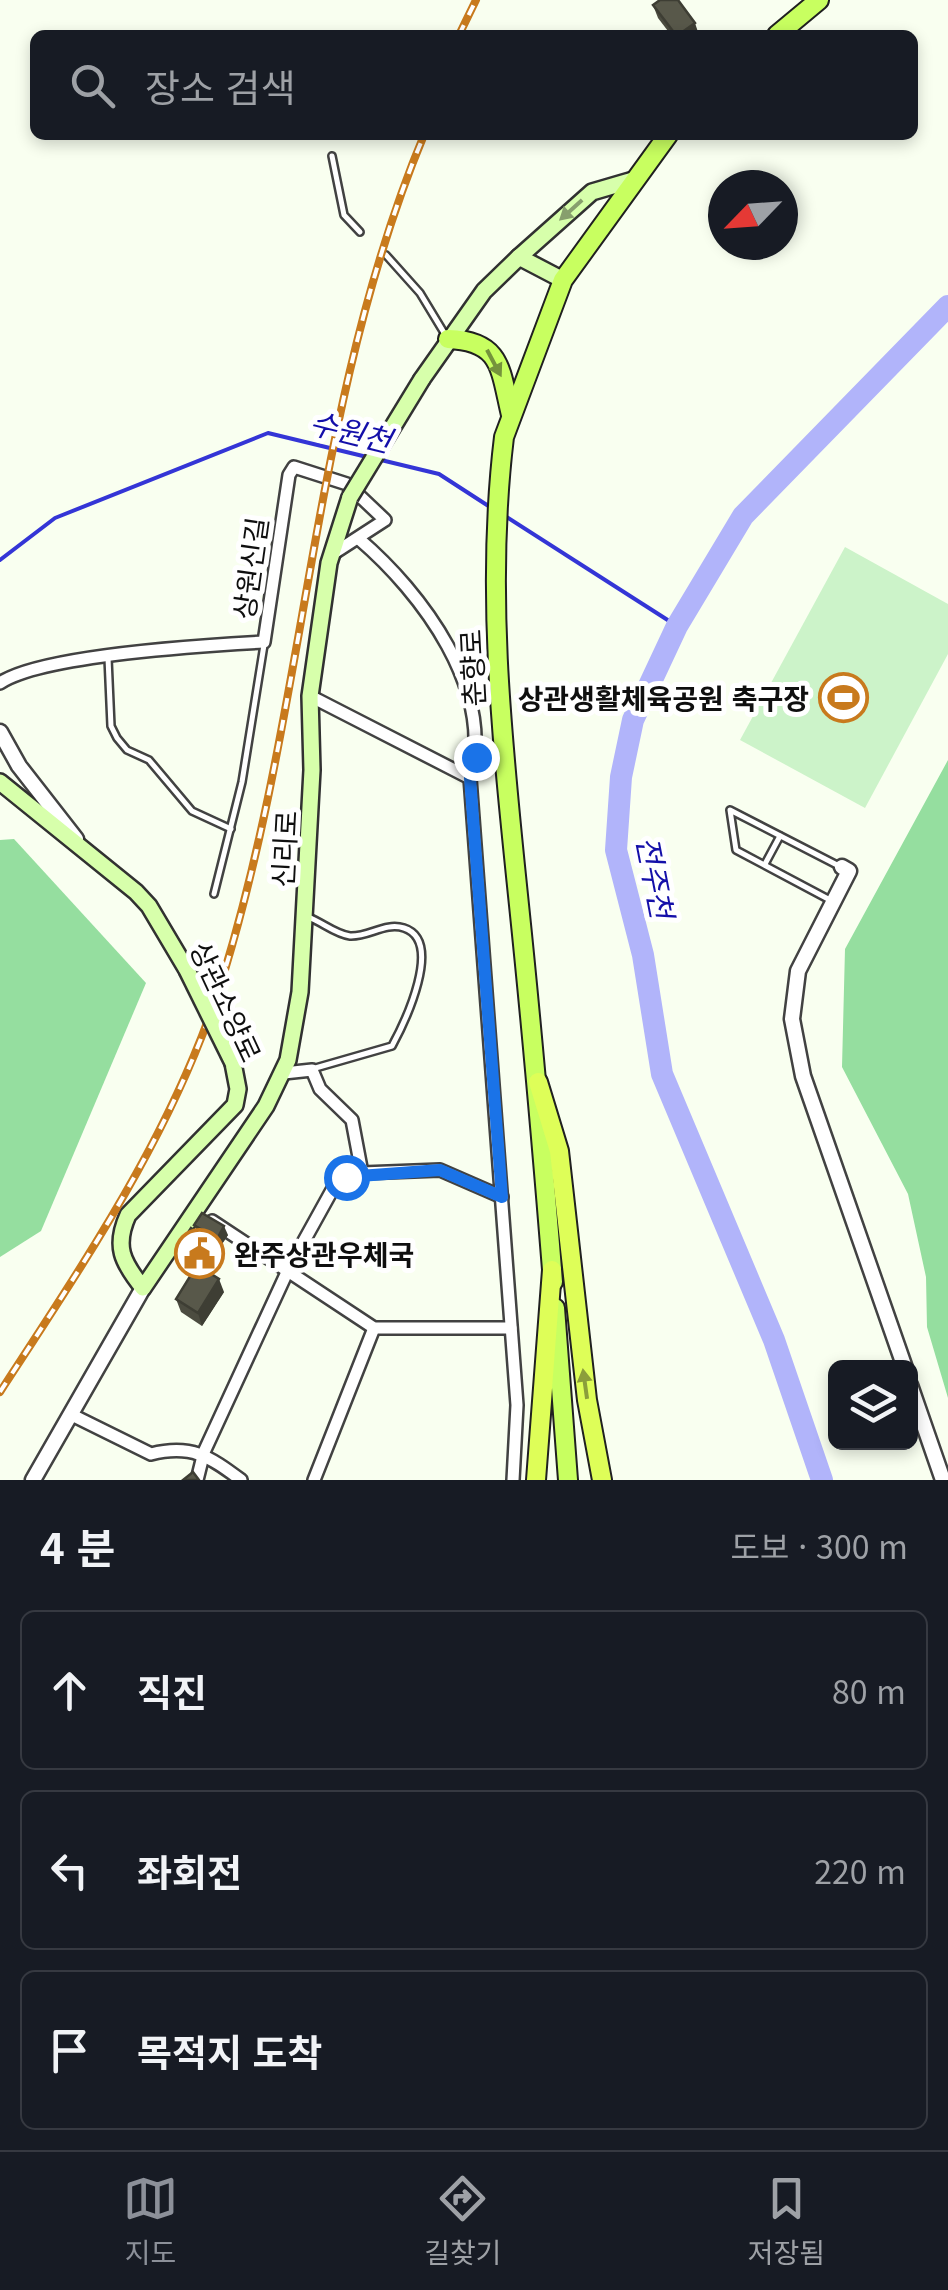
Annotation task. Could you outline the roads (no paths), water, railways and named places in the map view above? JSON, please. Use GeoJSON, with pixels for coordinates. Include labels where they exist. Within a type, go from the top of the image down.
{"type":"FeatureCollection","features":[{"type":"Feature","properties":{"kind":"highway"},"geometry":{"type":"LineString","coordinates":[[538,1082],[558,1151],[586,1400],[602,1480]]}},
{"type":"Feature","properties":{"kind":"highway"},"geometry":{"type":"LineString","coordinates":[[536,1480],[552,1270]]}},
{"type":"Feature","properties":{"kind":"main road"},"geometry":{"type":"LineString","coordinates":[[781,30],[798,6],[819,0]]}},
{"type":"Feature","properties":{"kind":"main road","name":"춘향로"},"geometry":{"type":"LineString","coordinates":[[568,1480],[538,1082],[502,732],[494,564],[501,459],[511,417],[563,280],[664,140]]}},
{"type":"Feature","properties":{"kind":"main road","name":"신리로"},"geometry":{"type":"LineString","coordinates":[[144,1288],[284,1074],[300,992],[312,770],[310,696],[332,555],[350,497],[448,339],[484,291],[592,192],[632,180]]}},
{"type":"Feature","properties":{"kind":"main road"},"geometry":{"type":"LineString","coordinates":[[519,256],[563,280]]}},
{"type":"Feature","properties":{"kind":"main road"},"geometry":{"type":"LineString","coordinates":[[448,339],[476,340],[494,354],[511,417]]}},
{"type":"Feature","properties":{"kind":"main road","name":"상관소양로"},"geometry":{"type":"LineString","coordinates":[[0,782],[76,840],[149,906],[188,970],[232,1063],[238,1089],[235,1104],[128,1214],[119,1250],[144,1288]]}},
{"type":"Feature","properties":{"kind":"street","name":"상원신길"},"geometry":{"type":"LineString","coordinates":[[0,683],[28,670],[264,642],[288,476],[294,468],[348,484],[386,520],[359,539]]}},
{"type":"Feature","properties":{"kind":"street"},"geometry":{"type":"LineString","coordinates":[[332,555],[359,539],[414,594],[453,659],[472,714],[476,757],[470,778],[517,1405],[513,1480]]}},
{"type":"Feature","properties":{"kind":"street"},"geometry":{"type":"LineString","coordinates":[[310,696],[470,778]]}},
{"type":"Feature","properties":{"kind":"street","name":"상관소양로"},"geometry":{"type":"LineString","coordinates":[[0,732],[19,766],[76,840]]}},
{"type":"Feature","properties":{"kind":"street"},"geometry":{"type":"LineString","coordinates":[[842,867],[849,871],[798,971],[792,1019],[797,1053],[902,1360]]}},
{"type":"Feature","properties":{"kind":"street"},"geometry":{"type":"LineString","coordinates":[[284,1074],[309,1070],[320,1089],[352,1120],[362,1173]]}},
{"type":"Feature","properties":{"kind":"street"},"geometry":{"type":"LineString","coordinates":[[198,1480],[204,1452],[327,1191],[346,1177],[362,1173],[440,1170],[502,1197]]}},
{"type":"Feature","properties":{"kind":"street"},"geometry":{"type":"LineString","coordinates":[[196,1211],[289,1268],[374,1328],[511,1328]]}},
{"type":"Feature","properties":{"kind":"street","name":"신리로"},"geometry":{"type":"LineString","coordinates":[[34,1480],[144,1288]]}},
{"type":"Feature","properties":{"kind":"street"},"geometry":{"type":"LineString","coordinates":[[314,1480],[374,1328]]}},
{"type":"Feature","properties":{"kind":"street"},"geometry":{"type":"LineString","coordinates":[[918,1407],[943,1480]]}},
{"type":"Feature","properties":{"kind":"street"},"geometry":{"type":"LineString","coordinates":[[72,1415],[151,1454],[177,1447],[204,1452],[241,1480]]}},
{"type":"Feature","properties":{"kind":"lane"},"geometry":{"type":"LineString","coordinates":[[332,156],[344,214],[360,232]]}},
{"type":"Feature","properties":{"kind":"lane"},"geometry":{"type":"LineString","coordinates":[[386,255],[420,293],[448,339]]}},
{"type":"Feature","properties":{"kind":"lane"},"geometry":{"type":"LineString","coordinates":[[214,894],[231,829],[264,642]]}},
{"type":"Feature","properties":{"kind":"lane"},"geometry":{"type":"LineString","coordinates":[[108,658],[111,726],[117,738],[127,750],[149,760],[192,812],[231,829]]}},
{"type":"Feature","properties":{"kind":"lane"},"geometry":{"type":"LineString","coordinates":[[833,902],[736,850],[730,810],[842,867]]}},
{"type":"Feature","properties":{"kind":"lane"},"geometry":{"type":"LineString","coordinates":[[764,865],[780,836]]}},
{"type":"Feature","properties":{"kind":"lane"},"geometry":{"type":"LineString","coordinates":[[304,916],[354,936],[382,928],[406,928],[420,944],[412,1008],[392,1046],[309,1070]]}},
{"type":"Feature","properties":{"kind":"waterway","name":"전주천"},"geometry":{"type":"LineString","coordinates":[[822,1480],[774,1340],[662,1074],[643,955],[616,850],[621,777],[633,720],[677,626],[743,516],[948,306]]}},
{"type":"Feature","properties":{"kind":"waterway","name":"수원천"},"geometry":{"type":"LineString","coordinates":[[0,560],[55,518],[268,433],[367,457]]}},
{"type":"Feature","properties":{"kind":"waterway","name":"수원천"},"geometry":{"type":"LineString","coordinates":[[381,460],[439,474],[490,507]]}},
{"type":"Feature","properties":{"kind":"waterway","name":"수원천"},"geometry":{"type":"LineString","coordinates":[[502,514],[677,626]]}},
{"type":"Feature","properties":{"kind":"railway"},"geometry":{"type":"LineString","coordinates":[[461,30],[476,0]]}},
{"type":"Feature","properties":{"kind":"railway"},"geometry":{"type":"LineString","coordinates":[[0,1392],[97,1241],[155,1138],[181,1085],[224,973],[275,763],[357,340],[387,237],[422,140]]}},
{"type":"Feature","properties":{"kind":"place","name":"상관생활체육공원 축구장"},"geometry":{"type":"Point","coordinates":[844,697]}},
{"type":"Feature","properties":{"kind":"place","name":"완주상관우체국"},"geometry":{"type":"Point","coordinates":[199,1253]}}]}
